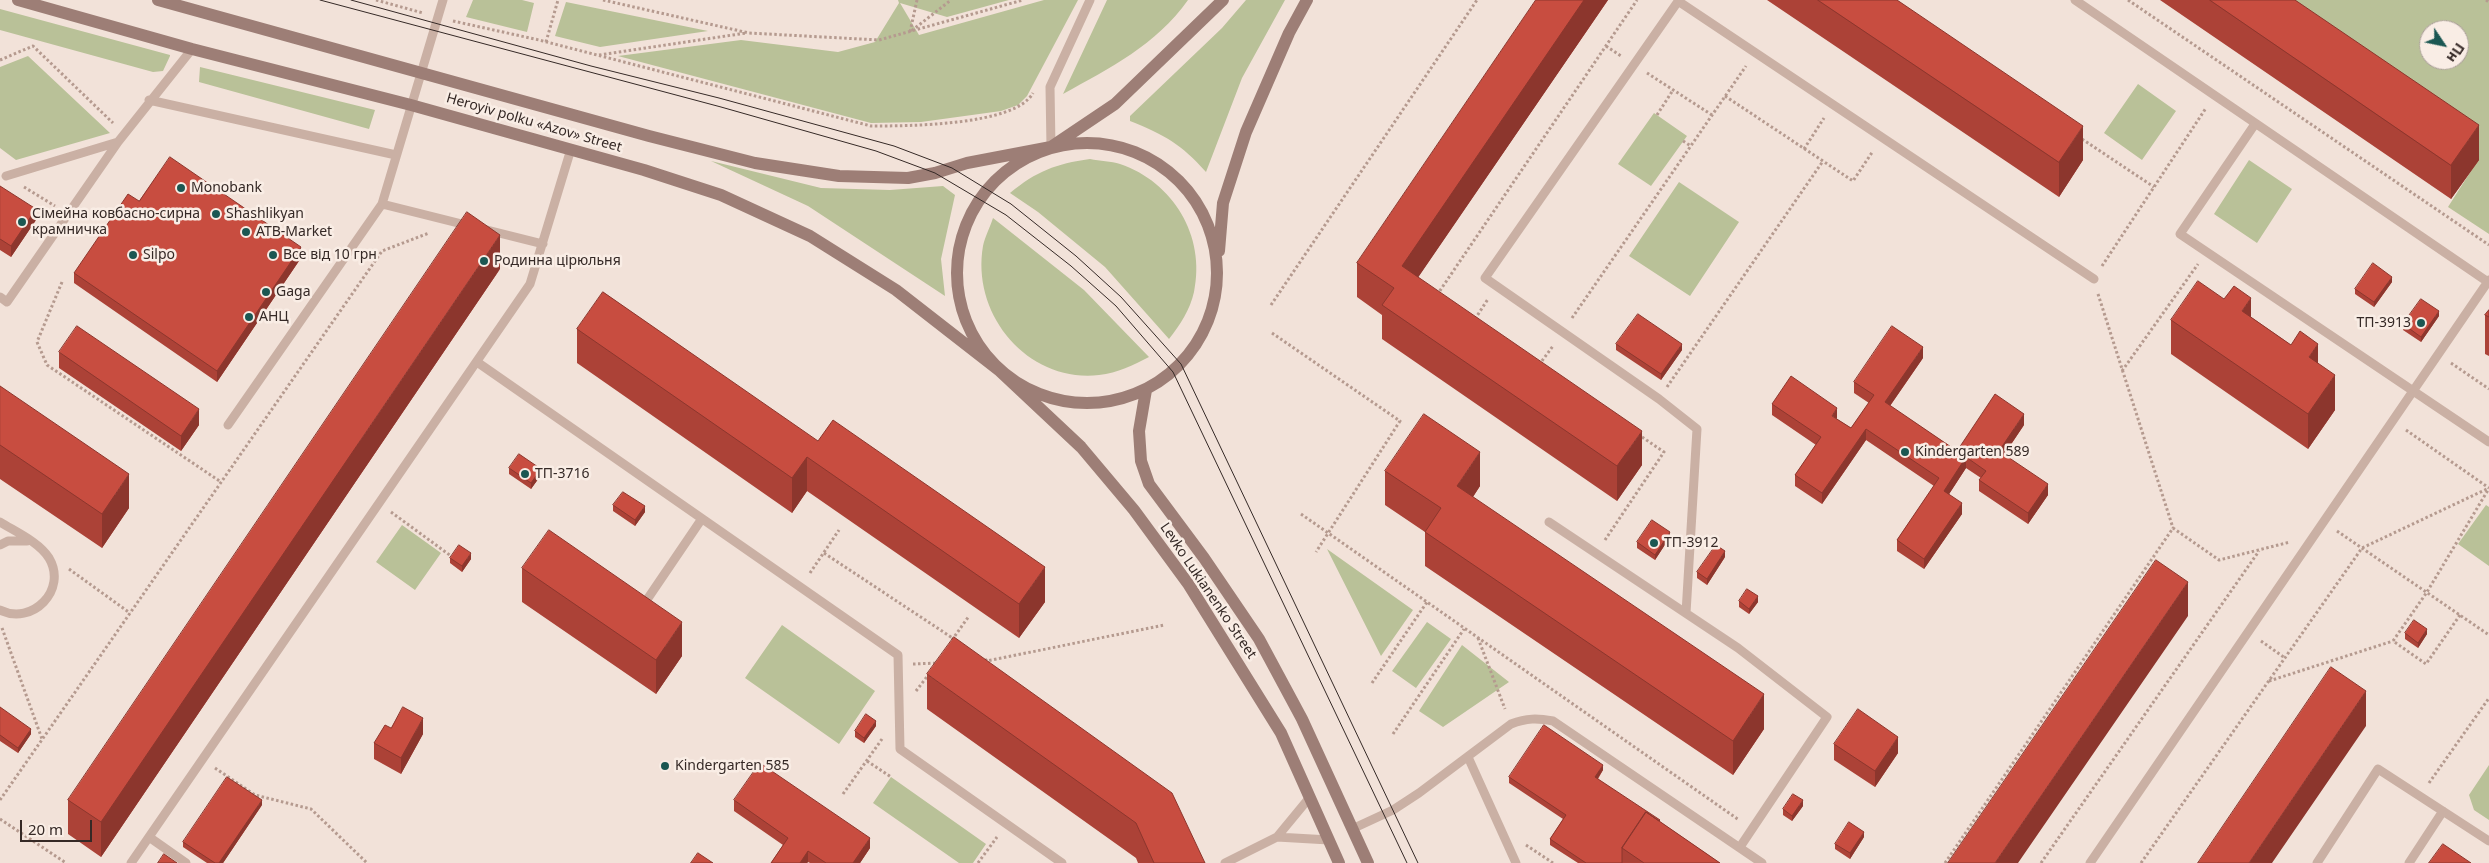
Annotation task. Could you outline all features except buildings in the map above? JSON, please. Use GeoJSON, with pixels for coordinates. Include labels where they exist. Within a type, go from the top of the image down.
{"type":"FeatureCollection","features":[{"type":"Feature","properties":{"kind":"main road","name":"Heroyiv polku «Azov» Street"},"geometry":{"type":"LineString","coordinates":[[18,0],[192,49],[411,104],[571,149],[721,195],[810,236],[896,290],[1000,371]]}},
{"type":"Feature","properties":{"kind":"main road","name":"Heroyiv polku «Azov» Street"},"geometry":{"type":"LineString","coordinates":[[158,0],[649,136],[755,163],[839,176],[908,178],[935,174],[967,163],[1051,147]]}},
{"type":"Feature","properties":{"kind":"main road"},"geometry":{"type":"LineString","coordinates":[[1223,0],[1115,104],[1051,147],[1016,163],[986,189],[962,233],[956,270],[960,308],[976,343],[1000,371],[1033,392],[1070,403],[1109,402],[1146,390],[1181,364],[1202,336],[1214,303],[1223,203],[1246,132],[1289,32],[1307,0]]}},
{"type":"Feature","properties":{"kind":"main road"},"geometry":{"type":"LineString","coordinates":[[1051,147],[1091,142],[1129,148],[1164,167],[1192,194],[1211,230],[1218,268]]}},
{"type":"Feature","properties":{"kind":"main road","name":"Levko Lukianenko Street"},"geometry":{"type":"LineString","coordinates":[[1000,371],[1080,446],[1134,510],[1189,585],[1281,734],[1339,863]]}},
{"type":"Feature","properties":{"kind":"main road","name":"Levko Lukianenko Street"},"geometry":{"type":"LineString","coordinates":[[1146,390],[1139,431],[1141,460],[1149,484],[1260,639],[1302,719],[1368,863]]}},
{"type":"Feature","properties":{"kind":"lane"},"geometry":{"type":"LineString","coordinates":[[228,425],[382,204],[443,0]]}},
{"type":"Feature","properties":{"kind":"lane"},"geometry":{"type":"LineString","coordinates":[[1051,147],[1050,87],[1090,0]]}},
{"type":"Feature","properties":{"kind":"lane"},"geometry":{"type":"LineString","coordinates":[[2075,0],[2488,281],[2090,863]]}},
{"type":"Feature","properties":{"kind":"lane"},"geometry":{"type":"LineString","coordinates":[[1686,613],[1697,429],[1658,399],[1485,278],[1678,1],[2094,279]]}},
{"type":"Feature","properties":{"kind":"lane"},"geometry":{"type":"LineString","coordinates":[[0,297],[7,302],[124,133],[192,49]]}},
{"type":"Feature","properties":{"kind":"lane"},"geometry":{"type":"LineString","coordinates":[[149,100],[396,156]]}},
{"type":"Feature","properties":{"kind":"lane"},"geometry":{"type":"LineString","coordinates":[[2255,124],[2180,234],[2489,442]]}},
{"type":"Feature","properties":{"kind":"lane"},"geometry":{"type":"LineString","coordinates":[[6,176],[118,142]]}},
{"type":"Feature","properties":{"kind":"lane"},"geometry":{"type":"LineString","coordinates":[[131,863],[530,284],[571,149]]}},
{"type":"Feature","properties":{"kind":"lane"},"geometry":{"type":"LineString","coordinates":[[382,204],[542,244]]}},
{"type":"Feature","properties":{"kind":"lane"},"geometry":{"type":"LineString","coordinates":[[477,362],[701,520],[898,655],[900,749],[1062,863]]}},
{"type":"Feature","properties":{"kind":"lane"},"geometry":{"type":"LineString","coordinates":[[642,607],[701,520]]}},
{"type":"Feature","properties":{"kind":"lane"},"geometry":{"type":"LineString","coordinates":[[0,522],[42,549],[50,559],[54,571],[54,584],[49,596],[41,605],[31,612],[19,615],[0,610]]}},
{"type":"Feature","properties":{"kind":"lane"},"geometry":{"type":"LineString","coordinates":[[1549,522],[1738,648],[1827,717],[1740,847]]}},
{"type":"Feature","properties":{"kind":"lane"},"geometry":{"type":"LineString","coordinates":[[0,545],[8,541],[20,539],[32,542]]}},
{"type":"Feature","properties":{"kind":"lane"},"geometry":{"type":"LineString","coordinates":[[1352,829],[1393,810],[1511,724],[1526,718],[1553,721],[1762,863]]}},
{"type":"Feature","properties":{"kind":"lane"},"geometry":{"type":"LineString","coordinates":[[1468,757],[1516,863]]}},
{"type":"Feature","properties":{"kind":"lane"},"geometry":{"type":"LineString","coordinates":[[2317,863],[2378,769],[2489,841]]}},
{"type":"Feature","properties":{"kind":"lane"},"geometry":{"type":"LineString","coordinates":[[1226,863],[1277,837],[1310,797]]}},
{"type":"Feature","properties":{"kind":"lane"},"geometry":{"type":"LineString","coordinates":[[2409,863],[2443,811]]}},
{"type":"Feature","properties":{"kind":"lane"},"geometry":{"type":"LineString","coordinates":[[149,837],[186,863]]}},
{"type":"Feature","properties":{"kind":"lane"},"geometry":{"type":"LineString","coordinates":[[1277,837],[1329,840]]}},
{"type":"Feature","properties":{"kind":"path"},"geometry":{"type":"LineString","coordinates":[[376,0],[871,126],[924,125],[996,116],[1016,110],[1030,99],[1038,85]]}},
{"type":"Feature","properties":{"kind":"path"},"geometry":{"type":"LineString","coordinates":[[546,42],[558,0]]}},
{"type":"Feature","properties":{"kind":"path"},"geometry":{"type":"LineString","coordinates":[[603,0],[749,33],[879,40],[1023,0]]}},
{"type":"Feature","properties":{"kind":"path"},"geometry":{"type":"LineString","coordinates":[[910,32],[917,0]]}},
{"type":"Feature","properties":{"kind":"path"},"geometry":{"type":"LineString","coordinates":[[910,32],[951,0]]}},
{"type":"Feature","properties":{"kind":"path"},"geometry":{"type":"LineString","coordinates":[[1271,305],[1477,0]]}},
{"type":"Feature","properties":{"kind":"path"},"geometry":{"type":"LineString","coordinates":[[1444,300],[1437,295],[1637,0]]}},
{"type":"Feature","properties":{"kind":"path"},"geometry":{"type":"LineString","coordinates":[[2128,0],[2489,245]]}},
{"type":"Feature","properties":{"kind":"path"},"geometry":{"type":"LineString","coordinates":[[597,55],[749,33]]}},
{"type":"Feature","properties":{"kind":"path"},"geometry":{"type":"LineString","coordinates":[[0,60],[33,46],[124,133]]}},
{"type":"Feature","properties":{"kind":"path"},"geometry":{"type":"LineString","coordinates":[[1606,46],[1712,115]]}},
{"type":"Feature","properties":{"kind":"path"},"geometry":{"type":"LineString","coordinates":[[1539,366],[1755,53]]}},
{"type":"Feature","properties":{"kind":"path"},"geometry":{"type":"LineString","coordinates":[[1657,115],[1673,90]]}},
{"type":"Feature","properties":{"kind":"path"},"geometry":{"type":"LineString","coordinates":[[2214,95],[2094,279],[2173,528],[2219,560],[2335,530],[2489,635]]}},
{"type":"Feature","properties":{"kind":"path"},"geometry":{"type":"LineString","coordinates":[[1725,96],[1853,181],[1882,138]]}},
{"type":"Feature","properties":{"kind":"path"},"geometry":{"type":"LineString","coordinates":[[1804,149],[1833,105]]}},
{"type":"Feature","properties":{"kind":"path"},"geometry":{"type":"LineString","coordinates":[[2080,137],[2154,187]]}},
{"type":"Feature","properties":{"kind":"path"},"geometry":{"type":"LineString","coordinates":[[1683,141],[1690,146]]}},
{"type":"Feature","properties":{"kind":"path"},"geometry":{"type":"LineString","coordinates":[[1658,399],[1823,161]]}},
{"type":"Feature","properties":{"kind":"path"},"geometry":{"type":"LineString","coordinates":[[6,176],[68,213]]}},
{"type":"Feature","properties":{"kind":"path"},"geometry":{"type":"LineString","coordinates":[[0,800],[382,251],[456,222]]}},
{"type":"Feature","properties":{"kind":"path"},"geometry":{"type":"LineString","coordinates":[[2122,371],[2207,252]]}},
{"type":"Feature","properties":{"kind":"path"},"geometry":{"type":"LineString","coordinates":[[62,282],[37,342],[47,365],[221,482]]}},
{"type":"Feature","properties":{"kind":"path"},"geometry":{"type":"LineString","coordinates":[[1466,316],[1482,326]]}},
{"type":"Feature","properties":{"kind":"path"},"geometry":{"type":"LineString","coordinates":[[1272,333],[1400,421],[1316,552]]}},
{"type":"Feature","properties":{"kind":"path"},"geometry":{"type":"LineString","coordinates":[[2438,354],[2489,389]]}},
{"type":"Feature","properties":{"kind":"path"},"geometry":{"type":"LineString","coordinates":[[1531,360],[1547,371]]}},
{"type":"Feature","properties":{"kind":"path"},"geometry":{"type":"LineString","coordinates":[[2393,421],[2489,488]]}},
{"type":"Feature","properties":{"kind":"path"},"geometry":{"type":"LineString","coordinates":[[1596,553],[1664,452],[1633,431]]}},
{"type":"Feature","properties":{"kind":"path"},"geometry":{"type":"LineString","coordinates":[[2141,863],[2362,548],[2489,488]]}},
{"type":"Feature","properties":{"kind":"path"},"geometry":{"type":"LineString","coordinates":[[2269,681],[2393,641],[2427,592],[2489,488]]}},
{"type":"Feature","properties":{"kind":"path"},"geometry":{"type":"LineString","coordinates":[[379,503],[451,556]]}},
{"type":"Feature","properties":{"kind":"path"},"geometry":{"type":"LineString","coordinates":[[1301,514],[1752,829]]}},
{"type":"Feature","properties":{"kind":"path"},"geometry":{"type":"LineString","coordinates":[[1945,863],[2173,528]]}},
{"type":"Feature","properties":{"kind":"path"},"geometry":{"type":"LineString","coordinates":[[799,587],[839,530]]}},
{"type":"Feature","properties":{"kind":"path"},"geometry":{"type":"LineString","coordinates":[[42,549],[130,613]]}},
{"type":"Feature","properties":{"kind":"path"},"geometry":{"type":"LineString","coordinates":[[2041,863],[2259,550]]}},
{"type":"Feature","properties":{"kind":"path"},"geometry":{"type":"LineString","coordinates":[[824,553],[960,643]]}},
{"type":"Feature","properties":{"kind":"path"},"geometry":{"type":"LineString","coordinates":[[1372,683],[1427,602]]}},
{"type":"Feature","properties":{"kind":"path"},"geometry":{"type":"LineString","coordinates":[[2393,641],[2426,664],[2460,615]]}},
{"type":"Feature","properties":{"kind":"path"},"geometry":{"type":"LineString","coordinates":[[948,647],[968,616]]}},
{"type":"Feature","properties":{"kind":"path"},"geometry":{"type":"LineString","coordinates":[[0,622],[42,739]]}},
{"type":"Feature","properties":{"kind":"path"},"geometry":{"type":"LineString","coordinates":[[979,661],[987,661],[1164,625]]}},
{"type":"Feature","properties":{"kind":"path"},"geometry":{"type":"LineString","coordinates":[[1394,734],[1464,628]]}},
{"type":"Feature","properties":{"kind":"path"},"geometry":{"type":"LineString","coordinates":[[2248,632],[2285,658]]}},
{"type":"Feature","properties":{"kind":"path"},"geometry":{"type":"LineString","coordinates":[[1477,637],[1511,724]]}},
{"type":"Feature","properties":{"kind":"path"},"geometry":{"type":"LineString","coordinates":[[844,794],[942,655]]}},
{"type":"Feature","properties":{"kind":"path"},"geometry":{"type":"LineString","coordinates":[[980,657],[987,661]]}},
{"type":"Feature","properties":{"kind":"path"},"geometry":{"type":"LineString","coordinates":[[898,665],[945,663]]}},
{"type":"Feature","properties":{"kind":"path"},"geometry":{"type":"LineString","coordinates":[[2420,796],[2489,698]]}},
{"type":"Feature","properties":{"kind":"path"},"geometry":{"type":"LineString","coordinates":[[202,760],[255,795],[311,809],[367,863]]}},
{"type":"Feature","properties":{"kind":"path"},"geometry":{"type":"LineString","coordinates":[[867,761],[891,777]]}},
{"type":"Feature","properties":{"kind":"path"},"geometry":{"type":"LineString","coordinates":[[0,819],[66,863]]}},
{"type":"Feature","properties":{"kind":"path"},"geometry":{"type":"LineString","coordinates":[[978,863],[1006,824]]}},
{"type":"Feature","properties":{"kind":"green space"},"geometry":{"type":"Polygon","coordinates":[[[473,0],[522,0],[534,3],[527,32],[466,17],[473,0]]]}},
{"type":"Feature","properties":{"kind":"green space"},"geometry":{"type":"Polygon","coordinates":[[[898,0],[1009,0],[947,17],[900,3],[919,35],[1044,0],[1078,0],[1027,96],[1018,105],[1001,111],[921,122],[871,123],[618,56],[741,40],[838,52],[875,42],[899,3],[898,0]]]}},
{"type":"Feature","properties":{"kind":"green space"},"geometry":{"type":"Polygon","coordinates":[[[1107,0],[1188,0],[1162,30],[1147,43],[1115,65],[1063,94],[1107,0]]]}},
{"type":"Feature","properties":{"kind":"green space"},"geometry":{"type":"Polygon","coordinates":[[[1246,0],[1285,0],[1242,78],[1206,172],[1172,141],[1130,121],[1130,116],[1222,28],[1246,0]]]}},
{"type":"Feature","properties":{"kind":"green space"},"geometry":{"type":"Polygon","coordinates":[[[2245,0],[2489,0],[2489,234],[2448,207],[2478,160],[2245,0]]]}},
{"type":"Feature","properties":{"kind":"green space"},"geometry":{"type":"Polygon","coordinates":[[[566,2],[708,31],[600,47],[555,36],[566,2]]]}},
{"type":"Feature","properties":{"kind":"green space"},"geometry":{"type":"Polygon","coordinates":[[[0,9],[170,56],[163,71],[153,72],[0,30],[0,9]]]}},
{"type":"Feature","properties":{"kind":"green space"},"geometry":{"type":"Polygon","coordinates":[[[28,56],[110,133],[16,160],[0,148],[0,67],[28,56]]]}},
{"type":"Feature","properties":{"kind":"green space"},"geometry":{"type":"Polygon","coordinates":[[[200,67],[375,110],[369,129],[199,82],[200,67]]]}},
{"type":"Feature","properties":{"kind":"green space"},"geometry":{"type":"Polygon","coordinates":[[[2138,84],[2176,111],[2142,160],[2104,133],[2138,84]]]}},
{"type":"Feature","properties":{"kind":"green space"},"geometry":{"type":"Polygon","coordinates":[[[1654,113],[1687,136],[1651,186],[1618,164],[1654,113]]]}},
{"type":"Feature","properties":{"kind":"green space"},"geometry":{"type":"Polygon","coordinates":[[[1090,159],[1120,164],[1139,172],[1156,184],[1170,198],[1190,232],[1195,251],[1194,292],[1184,317],[1169,339],[1105,267],[1038,212],[1010,193],[1029,179],[1056,166],[1090,159]]]}},
{"type":"Feature","properties":{"kind":"green space"},"geometry":{"type":"Polygon","coordinates":[[[2249,160],[2292,189],[2257,243],[2214,214],[2249,160]]]}},
{"type":"Feature","properties":{"kind":"green space"},"geometry":{"type":"Polygon","coordinates":[[[711,161],[821,188],[890,190],[943,186],[955,195],[941,259],[945,296],[808,206],[711,161]]]}},
{"type":"Feature","properties":{"kind":"green space"},"geometry":{"type":"Polygon","coordinates":[[[1679,182],[1739,222],[1690,296],[1629,256],[1679,182]]]}},
{"type":"Feature","properties":{"kind":"green space"},"geometry":{"type":"Polygon","coordinates":[[[993,218],[1084,290],[1149,357],[1119,371],[1099,375],[1073,375],[1049,368],[1028,356],[1010,339],[996,319],[986,296],[982,272],[983,246],[993,218]]]}},
{"type":"Feature","properties":{"kind":"green space"},"geometry":{"type":"Polygon","coordinates":[[[2486,505],[2489,507],[2489,566],[2458,544],[2486,505]]]}},
{"type":"Feature","properties":{"kind":"green space"},"geometry":{"type":"Polygon","coordinates":[[[402,525],[441,553],[415,590],[376,562],[402,525]]]}},
{"type":"Feature","properties":{"kind":"green space"},"geometry":{"type":"Polygon","coordinates":[[[1327,549],[1413,610],[1381,656],[1327,549]]]}},
{"type":"Feature","properties":{"kind":"green space"},"geometry":{"type":"Polygon","coordinates":[[[1427,622],[1451,639],[1416,688],[1392,671],[1427,622]]]}},
{"type":"Feature","properties":{"kind":"green space"},"geometry":{"type":"Polygon","coordinates":[[[782,625],[875,691],[839,744],[745,678],[782,625]]]}},
{"type":"Feature","properties":{"kind":"green space"},"geometry":{"type":"Polygon","coordinates":[[[1462,645],[1509,682],[1443,727],[1419,711],[1462,645]]]}},
{"type":"Feature","properties":{"kind":"green space"},"geometry":{"type":"Polygon","coordinates":[[[2489,765],[2489,820],[2474,810],[2469,795],[2489,765]]]}},
{"type":"Feature","properties":{"kind":"green space"},"geometry":{"type":"Polygon","coordinates":[[[891,777],[986,844],[973,863],[959,863],[873,803],[891,777]]]}},
{"type":"Feature","properties":{"kind":"tram line"},"geometry":{"type":"LineString","coordinates":[[320,0],[721,107],[876,151],[935,173],[1006,215],[1071,266],[1116,306],[1173,372],[1407,863]]}},
{"type":"Feature","properties":{"kind":"tram line"},"geometry":{"type":"LineString","coordinates":[[351,0],[894,146],[952,168],[1011,204],[1076,256],[1121,297],[1181,364],[1418,863]]}},
{"type":"Feature","properties":{"kind":"place","name":"Monobank"},"geometry":{"type":"Point","coordinates":[181,188]}},
{"type":"Feature","properties":{"kind":"place","name":"Shashlikyan"},"geometry":{"type":"Point","coordinates":[216,214]}},
{"type":"Feature","properties":{"kind":"place","name":"Сімейна ковбасно-сирна крамничка"},"geometry":{"type":"Point","coordinates":[22,222]}},
{"type":"Feature","properties":{"kind":"place","name":"ATB-Market"},"geometry":{"type":"Point","coordinates":[246,232]}},
{"type":"Feature","properties":{"kind":"place","name":"Silpo"},"geometry":{"type":"Point","coordinates":[133,255]}},
{"type":"Feature","properties":{"kind":"place","name":"Все від 10 грн"},"geometry":{"type":"Point","coordinates":[273,255]}},
{"type":"Feature","properties":{"kind":"place","name":"Родинна цірюльня"},"geometry":{"type":"Point","coordinates":[484,261]}},
{"type":"Feature","properties":{"kind":"place","name":"Gaga"},"geometry":{"type":"Point","coordinates":[266,292]}},
{"type":"Feature","properties":{"kind":"place","name":"АНЦ"},"geometry":{"type":"Point","coordinates":[249,317]}},
{"type":"Feature","properties":{"kind":"place","name":"ТП-3913"},"geometry":{"type":"Point","coordinates":[2421,323]}},
{"type":"Feature","properties":{"kind":"place","name":"Kindergarten 589"},"geometry":{"type":"Point","coordinates":[1905,452]}},
{"type":"Feature","properties":{"kind":"place","name":"ТП-3716"},"geometry":{"type":"Point","coordinates":[525,474]}},
{"type":"Feature","properties":{"kind":"place","name":"ТП-3912"},"geometry":{"type":"Point","coordinates":[1654,543]}},
{"type":"Feature","properties":{"kind":"place","name":"Kindergarten 585"},"geometry":{"type":"Point","coordinates":[665,766]}}]}
